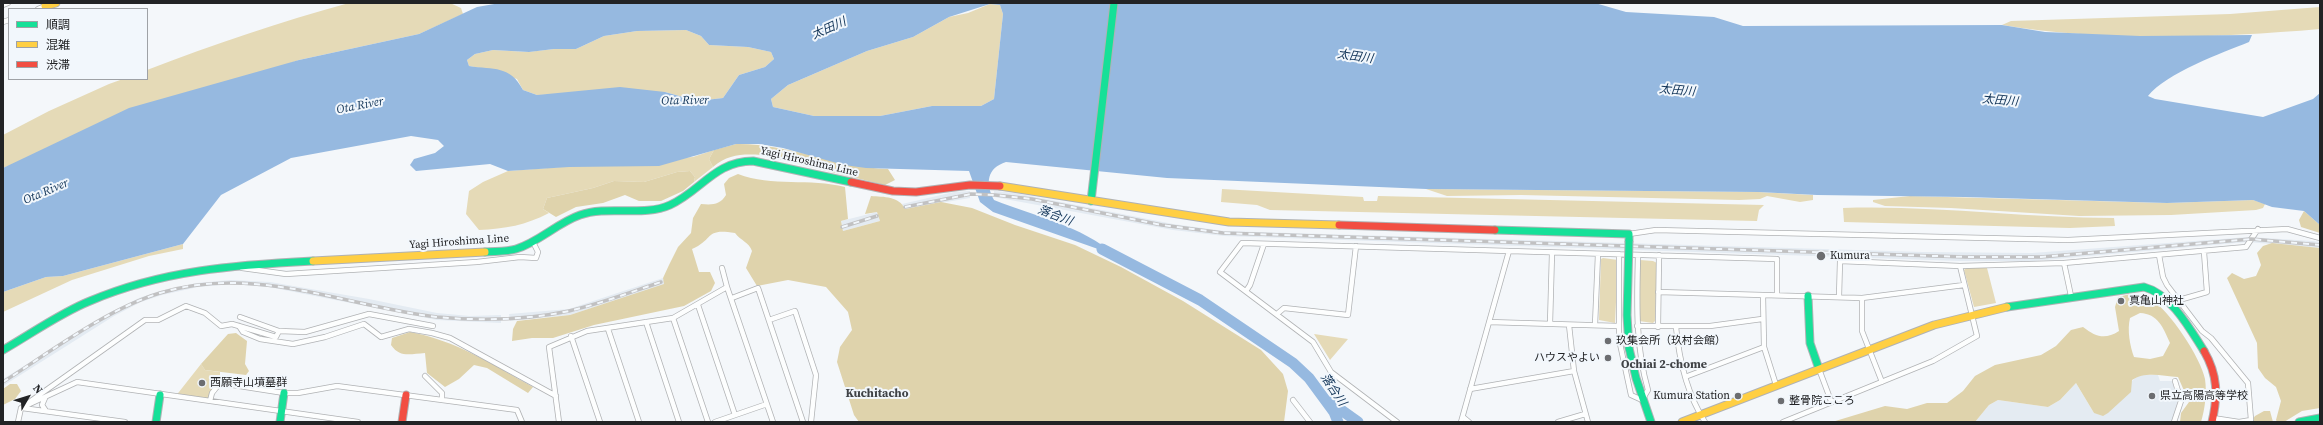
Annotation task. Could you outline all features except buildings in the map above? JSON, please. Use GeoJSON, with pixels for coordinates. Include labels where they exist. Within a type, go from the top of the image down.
{"type":"FeatureCollection","features":[{"type":"Feature","properties":{"kind":"street"},"geometry":{"type":"LineString","coordinates":[[3,4],[8,3]]}},
{"type":"Feature","properties":{"kind":"street"},"geometry":{"type":"LineString","coordinates":[[42,8],[56,3]]}},
{"type":"Feature","properties":{"kind":"street"},"geometry":{"type":"LineString","coordinates":[[1091,201],[1114,3]]}},
{"type":"Feature","properties":{"kind":"street","name":"Yagi Hiroshima Line"},"geometry":{"type":"LineString","coordinates":[[3,350],[89,301],[118,290],[190,271],[237,266],[502,252],[533,242],[564,222],[585,213],[601,210],[648,209],[668,206],[692,193],[716,171],[739,161],[753,161],[777,165],[871,188],[894,191],[916,192],[970,185],[993,185],[1229,222],[1629,237]]}},
{"type":"Feature","properties":{"kind":"street"},"geometry":{"type":"LineString","coordinates":[[1839,297],[1840,262],[1960,266],[2064,263],[2204,252],[2246,247],[2258,229]]}},
{"type":"Feature","properties":{"kind":"street"},"geometry":{"type":"LineString","coordinates":[[1651,422],[1642,400],[1629,348],[1627,315],[1629,237],[1656,230],[2068,240],[2258,229],[2287,229],[2320,238]]}},
{"type":"Feature","properties":{"kind":"street"},"geometry":{"type":"LineString","coordinates":[[237,266],[252,270],[286,274],[477,262],[520,257],[536,258],[538,252],[533,242]]}},
{"type":"Feature","properties":{"kind":"street"},"geometry":{"type":"LineString","coordinates":[[1397,422],[1331,372],[1313,342],[1220,272],[1242,243],[1777,259],[1777,295]]}},
{"type":"Feature","properties":{"kind":"street"},"geometry":{"type":"LineString","coordinates":[[1246,291],[1250,285],[1264,244]]}},
{"type":"Feature","properties":{"kind":"street"},"geometry":{"type":"LineString","coordinates":[[1277,314],[1284,308],[1348,315],[1356,246]]}},
{"type":"Feature","properties":{"kind":"street"},"geometry":{"type":"LineString","coordinates":[[1461,422],[1509,251]]}},
{"type":"Feature","properties":{"kind":"street"},"geometry":{"type":"LineString","coordinates":[[2179,300],[2207,292],[2204,252]]}},
{"type":"Feature","properties":{"kind":"street"},"geometry":{"type":"LineString","coordinates":[[1550,324],[1552,253]]}},
{"type":"Feature","properties":{"kind":"street"},"geometry":{"type":"LineString","coordinates":[[1595,325],[1598,254]]}},
{"type":"Feature","properties":{"kind":"street"},"geometry":{"type":"LineString","coordinates":[[1619,254],[1618,326],[1625,373],[1631,395],[1642,400]]}},
{"type":"Feature","properties":{"kind":"street"},"geometry":{"type":"LineString","coordinates":[[1638,255],[1637,326],[1639,352],[1648,390],[1642,400]]}},
{"type":"Feature","properties":{"kind":"street"},"geometry":{"type":"LineString","coordinates":[[1658,327],[1659,255]]}},
{"type":"Feature","properties":{"kind":"street"},"geometry":{"type":"LineString","coordinates":[[1682,422],[1869,350],[1934,326],[1972,314],[2071,296],[2134,287],[2144,287],[2155,291],[2164,299],[2204,349],[2211,364],[2217,391],[2213,420],[2239,422],[2251,420],[2248,383],[2211,338],[2202,331],[2163,277],[2159,255]]}},
{"type":"Feature","properties":{"kind":"street"},"geometry":{"type":"LineString","coordinates":[[2064,263],[2071,296]]}},
{"type":"Feature","properties":{"kind":"street"},"geometry":{"type":"LineString","coordinates":[[1783,422],[1933,361],[1977,336],[1960,266]]}},
{"type":"Feature","properties":{"kind":"street"},"geometry":{"type":"LineString","coordinates":[[722,268],[727,287],[773,422]]}},
{"type":"Feature","properties":{"kind":"street"},"geometry":{"type":"LineString","coordinates":[[1658,292],[1862,298],[1964,285]]}},
{"type":"Feature","properties":{"kind":"street"},"geometry":{"type":"LineString","coordinates":[[559,422],[549,347],[587,330],[608,329],[673,318],[727,287]]}},
{"type":"Feature","properties":{"kind":"street"},"geometry":{"type":"LineString","coordinates":[[732,298],[758,288],[803,422]]}},
{"type":"Feature","properties":{"kind":"street"},"geometry":{"type":"LineString","coordinates":[[1763,294],[1762,319],[1764,347],[1776,385]]}},
{"type":"Feature","properties":{"kind":"street"},"geometry":{"type":"LineString","coordinates":[[1808,296],[1810,343],[1832,401]]}},
{"type":"Feature","properties":{"kind":"street"},"geometry":{"type":"LineString","coordinates":[[1862,298],[1862,331],[1882,382]]}},
{"type":"Feature","properties":{"kind":"street"},"geometry":{"type":"LineString","coordinates":[[698,305],[735,415]]}},
{"type":"Feature","properties":{"kind":"street"},"geometry":{"type":"LineString","coordinates":[[18,422],[21,408],[145,320],[158,320],[186,306],[205,313],[222,326],[232,324],[238,325],[276,336],[279,331]]}},
{"type":"Feature","properties":{"kind":"street"},"geometry":{"type":"LineString","coordinates":[[769,320],[795,311],[816,375],[813,422],[811,422]]}},
{"type":"Feature","properties":{"kind":"street"},"geometry":{"type":"LineString","coordinates":[[240,317],[279,331],[305,332],[369,314],[433,326]]}},
{"type":"Feature","properties":{"kind":"street"},"geometry":{"type":"LineString","coordinates":[[673,318],[708,422]]}},
{"type":"Feature","properties":{"kind":"street"},"geometry":{"type":"LineString","coordinates":[[1637,326],[1710,326],[1762,319]]}},
{"type":"Feature","properties":{"kind":"street"},"geometry":{"type":"LineString","coordinates":[[646,322],[678,422]]}},
{"type":"Feature","properties":{"kind":"street"},"geometry":{"type":"LineString","coordinates":[[1489,322],[1618,326]]}},
{"type":"Feature","properties":{"kind":"street"},"geometry":{"type":"LineString","coordinates":[[238,325],[243,332],[260,339],[293,344],[324,337],[364,324],[381,337],[409,329],[432,332],[450,338],[556,396]]}},
{"type":"Feature","properties":{"kind":"street"},"geometry":{"type":"LineString","coordinates":[[1569,325],[1574,371],[1588,422]]}},
{"type":"Feature","properties":{"kind":"street"},"geometry":{"type":"LineString","coordinates":[[1676,327],[1678,346],[1685,377],[1700,415],[1705,422]]}},
{"type":"Feature","properties":{"kind":"street"},"geometry":{"type":"LineString","coordinates":[[608,329],[640,422]]}},
{"type":"Feature","properties":{"kind":"street"},"geometry":{"type":"LineString","coordinates":[[571,336],[600,422]]}},
{"type":"Feature","properties":{"kind":"street"},"geometry":{"type":"LineString","coordinates":[[1685,377],[1764,347]]}},
{"type":"Feature","properties":{"kind":"street"},"geometry":{"type":"LineString","coordinates":[[1470,389],[1574,371]]}},
{"type":"Feature","properties":{"kind":"street"},"geometry":{"type":"LineString","coordinates":[[425,376],[442,393],[442,400]]}},
{"type":"Feature","properties":{"kind":"street"},"geometry":{"type":"LineString","coordinates":[[2174,422],[2181,401],[2175,381]]}},
{"type":"Feature","properties":{"kind":"street"},"geometry":{"type":"LineString","coordinates":[[21,408],[77,382],[358,422]]}},
{"type":"Feature","properties":{"kind":"street"},"geometry":{"type":"LineString","coordinates":[[210,401],[212,393],[220,383],[284,393],[298,393],[337,386],[517,410],[522,422]]}},
{"type":"Feature","properties":{"kind":"street"},"geometry":{"type":"LineString","coordinates":[[280,422],[284,393]]}},
{"type":"Feature","properties":{"kind":"street"},"geometry":{"type":"LineString","coordinates":[[156,422],[160,395]]}},
{"type":"Feature","properties":{"kind":"street"},"geometry":{"type":"LineString","coordinates":[[402,422],[406,395]]}},
{"type":"Feature","properties":{"kind":"street"},"geometry":{"type":"LineString","coordinates":[[45,398],[42,405],[46,411]]}},
{"type":"Feature","properties":{"kind":"street"},"geometry":{"type":"LineString","coordinates":[[1293,400],[1310,422]]}},
{"type":"Feature","properties":{"kind":"street"},"geometry":{"type":"LineString","coordinates":[[715,422],[767,404]]}},
{"type":"Feature","properties":{"kind":"street"},"geometry":{"type":"LineString","coordinates":[[21,408],[125,422]]}},
{"type":"Feature","properties":{"kind":"street"},"geometry":{"type":"LineString","coordinates":[[1558,422],[1585,414]]}},
{"type":"Feature","properties":{"kind":"street"},"geometry":{"type":"LineString","coordinates":[[1463,417],[1469,422]]}},
{"type":"Feature","properties":{"kind":"street"},"geometry":{"type":"LineString","coordinates":[[2299,422],[2312,418],[2320,418]]}},
{"type":"Feature","properties":{"kind":"shaded area"},"geometry":{"type":"Polygon","coordinates":[[[349,3],[450,3],[461,8],[463,14],[419,34],[299,60],[3,168],[3,135],[49,111],[120,80],[148,80],[148,70],[197,51],[349,3]]]}},
{"type":"Feature","properties":{"kind":"shaded area"},"geometry":{"type":"Polygon","coordinates":[[[990,4],[1000,5],[1003,14],[994,99],[981,106],[932,106],[880,116],[814,116],[773,107],[771,99],[788,85],[867,51],[913,37],[949,17],[968,13],[990,4]]]}},
{"type":"Feature","properties":{"kind":"shaded area"},"geometry":{"type":"Polygon","coordinates":[[[2320,7],[2320,29],[2241,35],[2161,37],[2121,36],[2081,34],[2002,25],[2011,21],[2230,14],[2320,7]]]}},
{"type":"Feature","properties":{"kind":"shaded area"},"geometry":{"type":"Polygon","coordinates":[[[686,30],[701,36],[709,45],[748,47],[771,52],[774,59],[765,67],[739,75],[723,98],[697,101],[665,92],[537,95],[523,90],[517,79],[486,69],[469,66],[467,60],[475,54],[493,50],[528,52],[554,49],[576,49],[604,36],[637,31],[686,30]]]}},
{"type":"Feature","properties":{"kind":"shaded area"},"geometry":{"type":"Polygon","coordinates":[[[736,144],[774,147],[850,164],[888,169],[895,180],[885,185],[761,155],[730,157],[713,167],[709,159],[714,150],[736,144]]]}},
{"type":"Feature","properties":{"kind":"shaded area"},"geometry":{"type":"Polygon","coordinates":[[[714,150],[709,159],[713,167],[694,182],[695,177],[690,171],[677,172],[644,182],[614,181],[593,188],[547,198],[543,209],[549,213],[515,226],[498,229],[479,230],[466,214],[469,191],[483,182],[508,171],[693,157],[714,150]]]}},
{"type":"Feature","properties":{"kind":"shaded area"},"geometry":{"type":"Polygon","coordinates":[[[690,171],[695,177],[694,182],[683,191],[661,201],[639,201],[625,195],[603,203],[576,207],[556,217],[543,209],[547,198],[593,188],[614,181],[644,182],[677,172],[690,171]]]}},
{"type":"Feature","properties":{"kind":"shaded area"},"geometry":{"type":"Polygon","coordinates":[[[738,174],[764,180],[832,184],[845,187],[848,219],[841,221],[843,231],[880,221],[877,212],[865,214],[871,196],[895,199],[905,209],[941,202],[972,208],[1015,225],[1075,245],[1121,267],[1183,301],[1261,350],[1283,374],[1288,391],[1284,422],[859,422],[854,415],[837,362],[840,347],[852,330],[848,312],[826,287],[788,280],[757,286],[746,268],[752,251],[751,248],[735,233],[714,233],[704,242],[692,249],[699,272],[710,272],[715,283],[711,291],[684,306],[594,325],[553,338],[532,338],[512,341],[513,329],[517,321],[570,315],[664,284],[663,278],[669,265],[678,247],[691,233],[693,218],[701,204],[712,204],[721,201],[726,195],[724,184],[729,178],[738,174]]]}},
{"type":"Feature","properties":{"kind":"shaded area"},"geometry":{"type":"Polygon","coordinates":[[[1222,189],[1363,197],[1364,201],[1377,201],[1378,196],[1764,205],[1759,210],[1757,221],[1270,210],[1257,205],[1221,202],[1222,189]]]}},
{"type":"Feature","properties":{"kind":"shaded area"},"geometry":{"type":"Polygon","coordinates":[[[1426,189],[1758,192],[1813,195],[1813,200],[1800,202],[1767,196],[1760,199],[1739,200],[1521,195],[1447,196],[1426,189]]]}},
{"type":"Feature","properties":{"kind":"shaded area"},"geometry":{"type":"Polygon","coordinates":[[[970,191],[970,198],[905,209],[902,204],[954,192],[970,191]]]}},
{"type":"Feature","properties":{"kind":"shaded area"},"geometry":{"type":"Polygon","coordinates":[[[994,191],[1015,193],[1173,224],[1224,231],[1923,252],[2032,253],[2249,237],[2320,242],[2320,248],[2247,242],[2033,261],[1959,261],[1224,236],[1173,230],[994,197],[994,191]]]}},
{"type":"Feature","properties":{"kind":"shaded area"},"geometry":{"type":"Polygon","coordinates":[[[1910,196],[2167,203],[2253,200],[2265,204],[2263,208],[2256,210],[2171,215],[2079,216],[1951,208],[1885,206],[1873,202],[1873,200],[1910,196]]]}},
{"type":"Feature","properties":{"kind":"shaded area"},"geometry":{"type":"Polygon","coordinates":[[[1843,208],[1911,208],[2046,216],[2114,218],[2115,226],[2070,228],[1844,222],[1843,208]]]}},
{"type":"Feature","properties":{"kind":"shaded area"},"geometry":{"type":"Polygon","coordinates":[[[2304,211],[2320,225],[2320,233],[2301,227],[2299,220],[2304,211]]]}},
{"type":"Feature","properties":{"kind":"shaded area"},"geometry":{"type":"Polygon","coordinates":[[[877,212],[880,221],[843,231],[841,221],[877,212]]]}},
{"type":"Feature","properties":{"kind":"shaded area"},"geometry":{"type":"Polygon","coordinates":[[[2272,243],[2320,248],[2320,408],[2302,411],[2284,422],[2277,422],[2276,420],[2281,401],[2276,387],[2265,378],[2258,368],[2257,343],[2227,278],[2232,273],[2244,279],[2256,276],[2261,265],[2257,253],[2263,246],[2272,243]]]}},
{"type":"Feature","properties":{"kind":"shaded area"},"geometry":{"type":"Polygon","coordinates":[[[183,244],[183,249],[149,256],[72,280],[3,312],[3,292],[46,277],[63,276],[183,244]]]}},
{"type":"Feature","properties":{"kind":"shaded area"},"geometry":{"type":"Polygon","coordinates":[[[1601,259],[1618,260],[1615,323],[1599,320],[1601,259]]]}},
{"type":"Feature","properties":{"kind":"shaded area"},"geometry":{"type":"Polygon","coordinates":[[[1640,260],[1653,261],[1657,263],[1655,321],[1653,323],[1639,321],[1640,260]]]}},
{"type":"Feature","properties":{"kind":"shaded area"},"geometry":{"type":"Polygon","coordinates":[[[1966,268],[1987,268],[1996,303],[1974,307],[1964,270],[1966,268]]]}},
{"type":"Feature","properties":{"kind":"shaded area"},"geometry":{"type":"Polygon","coordinates":[[[663,278],[665,284],[658,287],[570,315],[510,321],[509,314],[569,309],[663,278]]]}},
{"type":"Feature","properties":{"kind":"shaded area"},"geometry":{"type":"Polygon","coordinates":[[[231,280],[270,282],[369,299],[437,313],[470,316],[501,315],[501,323],[437,320],[269,287],[232,284],[198,287],[162,295],[141,302],[114,316],[3,386],[3,379],[111,312],[139,298],[160,291],[197,283],[231,280]]]}},
{"type":"Feature","properties":{"kind":"shaded area"},"geometry":{"type":"Polygon","coordinates":[[[2130,294],[2151,299],[2166,313],[2191,347],[2205,379],[2206,390],[2204,412],[2201,422],[2180,422],[2181,413],[2189,402],[2178,377],[2148,375],[2137,377],[2132,380],[2131,392],[2103,416],[2094,413],[2076,383],[2060,400],[2048,407],[1998,400],[1989,405],[1975,422],[1832,422],[1885,406],[1907,409],[1927,403],[1947,403],[1963,391],[1975,376],[1995,365],[2041,355],[2056,346],[2071,330],[2083,327],[2096,335],[2109,336],[2114,334],[2119,331],[2115,307],[2118,297],[2130,294]],[[2140,313],[2130,318],[2129,338],[2134,357],[2150,359],[2163,356],[2170,343],[2159,322],[2146,314],[2140,313]]]}},
{"type":"Feature","properties":{"kind":"shaded area"},"geometry":{"type":"Polygon","coordinates":[[[410,332],[443,341],[458,347],[533,387],[528,393],[487,368],[474,365],[459,379],[445,387],[427,373],[425,353],[402,354],[391,345],[392,338],[410,332]]]}},
{"type":"Feature","properties":{"kind":"shaded area"},"geometry":{"type":"Polygon","coordinates":[[[236,333],[247,341],[245,364],[249,371],[246,375],[205,370],[201,364],[228,334],[236,333]]]}},
{"type":"Feature","properties":{"kind":"shaded area"},"geometry":{"type":"Polygon","coordinates":[[[1314,334],[1348,339],[1330,360],[1314,334]]]}},
{"type":"Feature","properties":{"kind":"shaded area"},"geometry":{"type":"Polygon","coordinates":[[[201,364],[205,370],[220,372],[220,383],[210,401],[175,397],[201,364]]]}},
{"type":"Feature","properties":{"kind":"shaded area","name":"県立高陽高等学校"},"geometry":{"type":"Polygon","coordinates":[[[2139,375],[2158,375],[2160,381],[2172,381],[2178,400],[2172,422],[1975,422],[1989,405],[1998,400],[2048,407],[2060,400],[2076,383],[2094,413],[2139,375]]]}},
{"type":"Feature","properties":{"kind":"shaded area"},"geometry":{"type":"Polygon","coordinates":[[[10,384],[17,384],[21,391],[15,399],[3,405],[3,389],[10,384]]]}},
{"type":"Feature","properties":{"kind":"shaded area"},"geometry":{"type":"Polygon","coordinates":[[[2264,411],[2270,411],[2273,422],[2251,422],[2255,416],[2264,411]]]}},
{"type":"Feature","properties":{"kind":"water"},"geometry":{"type":"Polygon","coordinates":[[[500,3],[1595,3],[1626,12],[1714,17],[1743,26],[2002,25],[2045,32],[2140,36],[2252,35],[2249,42],[2195,64],[2168,79],[2148,96],[2155,99],[2263,117],[2313,99],[2320,93],[2320,225],[2304,211],[2272,207],[2253,200],[2167,203],[1965,197],[1817,195],[1758,192],[1426,189],[1167,178],[1006,162],[991,172],[989,188],[994,200],[1073,229],[1088,236],[1115,255],[993,212],[980,202],[969,171],[866,168],[844,165],[783,148],[759,144],[736,144],[659,166],[569,167],[508,171],[490,164],[416,171],[410,165],[414,159],[435,153],[444,146],[438,140],[411,136],[291,158],[221,195],[183,244],[63,276],[46,277],[3,292],[3,168],[129,108],[299,60],[419,34],[477,7],[500,3]],[[990,4],[949,17],[913,37],[867,51],[788,85],[771,99],[773,107],[814,116],[880,116],[932,106],[981,106],[994,99],[1003,14],[1000,5],[990,4]],[[686,30],[637,31],[604,36],[576,49],[554,49],[529,52],[493,50],[475,54],[467,60],[469,66],[507,72],[513,76],[523,90],[537,95],[620,87],[665,92],[697,101],[723,98],[739,75],[765,67],[774,59],[771,52],[748,47],[709,45],[701,36],[686,30]]]}},
{"type":"Feature","properties":{"kind":"waterway","name":"落合川"},"geometry":{"type":"LineString","coordinates":[[1102,249],[1200,300],[1293,363],[1309,378],[1334,412],[1338,422]]}},
{"type":"Feature","properties":{"kind":"waterway"},"geometry":{"type":"LineString","coordinates":[[1330,402],[1358,422]]}},
{"type":"Feature","properties":{"kind":"railway"},"geometry":{"type":"LineString","coordinates":[[905,207],[971,194],[995,195],[1032,199],[1162,225],[1223,233],[1966,257],[2041,257],[2251,239],[2320,245]]}},
{"type":"Feature","properties":{"kind":"railway"},"geometry":{"type":"LineString","coordinates":[[842,227],[877,216]]}},
{"type":"Feature","properties":{"kind":"railway"},"geometry":{"type":"LineString","coordinates":[[3,382],[79,332],[120,309],[160,293],[196,285],[231,283],[265,285],[299,290],[402,312],[437,317],[503,319],[569,311],[661,282]]}},
{"type":"Feature","properties":{"kind":"traffic: fast"},"geometry":{"type":"LineString","coordinates":[[1091,201],[1114,3]]}},
{"type":"Feature","properties":{"kind":"traffic: fast"},"geometry":{"type":"LineString","coordinates":[[485,252],[508,251],[524,246],[572,218],[591,212],[649,210],[670,205],[691,192],[718,171],[740,162],[753,161],[851,182]]}},
{"type":"Feature","properties":{"kind":"traffic: fast"},"geometry":{"type":"LineString","coordinates":[[1495,230],[1629,234],[1629,241]]}},
{"type":"Feature","properties":{"kind":"traffic: fast"},"geometry":{"type":"LineString","coordinates":[[1629,241],[1627,315],[1629,348]]}},
{"type":"Feature","properties":{"kind":"traffic: fast"},"geometry":{"type":"LineString","coordinates":[[3,350],[79,306],[145,282],[227,267],[313,261]]}},
{"type":"Feature","properties":{"kind":"traffic: fast"},"geometry":{"type":"LineString","coordinates":[[2007,307],[2144,287],[2163,297],[2179,313],[2204,351]]}},
{"type":"Feature","properties":{"kind":"traffic: fast"},"geometry":{"type":"LineString","coordinates":[[1808,296],[1810,343],[1819,369]]}},
{"type":"Feature","properties":{"kind":"traffic: fast"},"geometry":{"type":"LineString","coordinates":[[1629,348],[1636,378],[1651,422]]}},
{"type":"Feature","properties":{"kind":"traffic: fast"},"geometry":{"type":"LineString","coordinates":[[280,422],[284,393]]}},
{"type":"Feature","properties":{"kind":"traffic: fast"},"geometry":{"type":"LineString","coordinates":[[156,422],[160,395]]}},
{"type":"Feature","properties":{"kind":"traffic: fast"},"geometry":{"type":"LineString","coordinates":[[2299,422],[2320,418]]}},
{"type":"Feature","properties":{"kind":"traffic: slow"},"geometry":{"type":"LineString","coordinates":[[45,6],[56,3]]}},
{"type":"Feature","properties":{"kind":"traffic: slow"},"geometry":{"type":"LineString","coordinates":[[1000,186],[1229,222],[1339,225]]}},
{"type":"Feature","properties":{"kind":"traffic: slow"},"geometry":{"type":"LineString","coordinates":[[313,261],[485,252]]}},
{"type":"Feature","properties":{"kind":"traffic: slow"},"geometry":{"type":"LineString","coordinates":[[1682,422],[1934,325],[2007,307]]}},
{"type":"Feature","properties":{"kind":"traffic: jam"},"geometry":{"type":"LineString","coordinates":[[851,182],[893,191],[916,192],[970,185],[1000,186]]}},
{"type":"Feature","properties":{"kind":"traffic: jam"},"geometry":{"type":"LineString","coordinates":[[1339,225],[1495,230]]}},
{"type":"Feature","properties":{"kind":"traffic: jam"},"geometry":{"type":"LineString","coordinates":[[2204,351],[2209,360],[2216,386],[2212,422]]}},
{"type":"Feature","properties":{"kind":"traffic: jam"},"geometry":{"type":"LineString","coordinates":[[402,422],[406,395]]}},
{"type":"Feature","properties":{"kind":"place","name":"Kumura"},"geometry":{"type":"Point","coordinates":[1821,256]}},
{"type":"Feature","properties":{"kind":"place","name":"真亀山神社"},"geometry":{"type":"Point","coordinates":[2121,301]}},
{"type":"Feature","properties":{"kind":"place","name":"玖集会所（玖村会館）"},"geometry":{"type":"Point","coordinates":[1608,341]}},
{"type":"Feature","properties":{"kind":"place","name":"ハウスやよい"},"geometry":{"type":"Point","coordinates":[1608,358]}},
{"type":"Feature","properties":{"kind":"place","name":"西願寺山墳墓群"},"geometry":{"type":"Point","coordinates":[202,383]}},
{"type":"Feature","properties":{"kind":"place","name":"Kumura Station"},"geometry":{"type":"Point","coordinates":[1738,396]}},
{"type":"Feature","properties":{"kind":"place","name":"県立高陽高等学校"},"geometry":{"type":"Point","coordinates":[2152,396]}},
{"type":"Feature","properties":{"kind":"place","name":"整骨院こころ"},"geometry":{"type":"Point","coordinates":[1781,401]}},
{"type":"Feature","properties":{"kind":"district","name":"Ochiai 2-chome"},"geometry":{"type":"Point","coordinates":[1664,365]}},
{"type":"Feature","properties":{"kind":"district","name":"Kuchitacho"},"geometry":{"type":"Point","coordinates":[877,394]}},
{"type":"Feature","properties":{"kind":"water label","name":"太田川"},"geometry":{"type":"Point","coordinates":[829,29]}},
{"type":"Feature","properties":{"kind":"water label","name":"太田川"},"geometry":{"type":"Point","coordinates":[1355,57]}},
{"type":"Feature","properties":{"kind":"water label","name":"太田川"},"geometry":{"type":"Point","coordinates":[1677,91]}},
{"type":"Feature","properties":{"kind":"water label","name":"Ota River"},"geometry":{"type":"Point","coordinates":[685,101]}},
{"type":"Feature","properties":{"kind":"water label","name":"太田川"},"geometry":{"type":"Point","coordinates":[2000,101]}},
{"type":"Feature","properties":{"kind":"water label","name":"Ota River"},"geometry":{"type":"Point","coordinates":[360,106]}},
{"type":"Feature","properties":{"kind":"water label","name":"Ota River"},"geometry":{"type":"Point","coordinates":[46,192]}}]}
